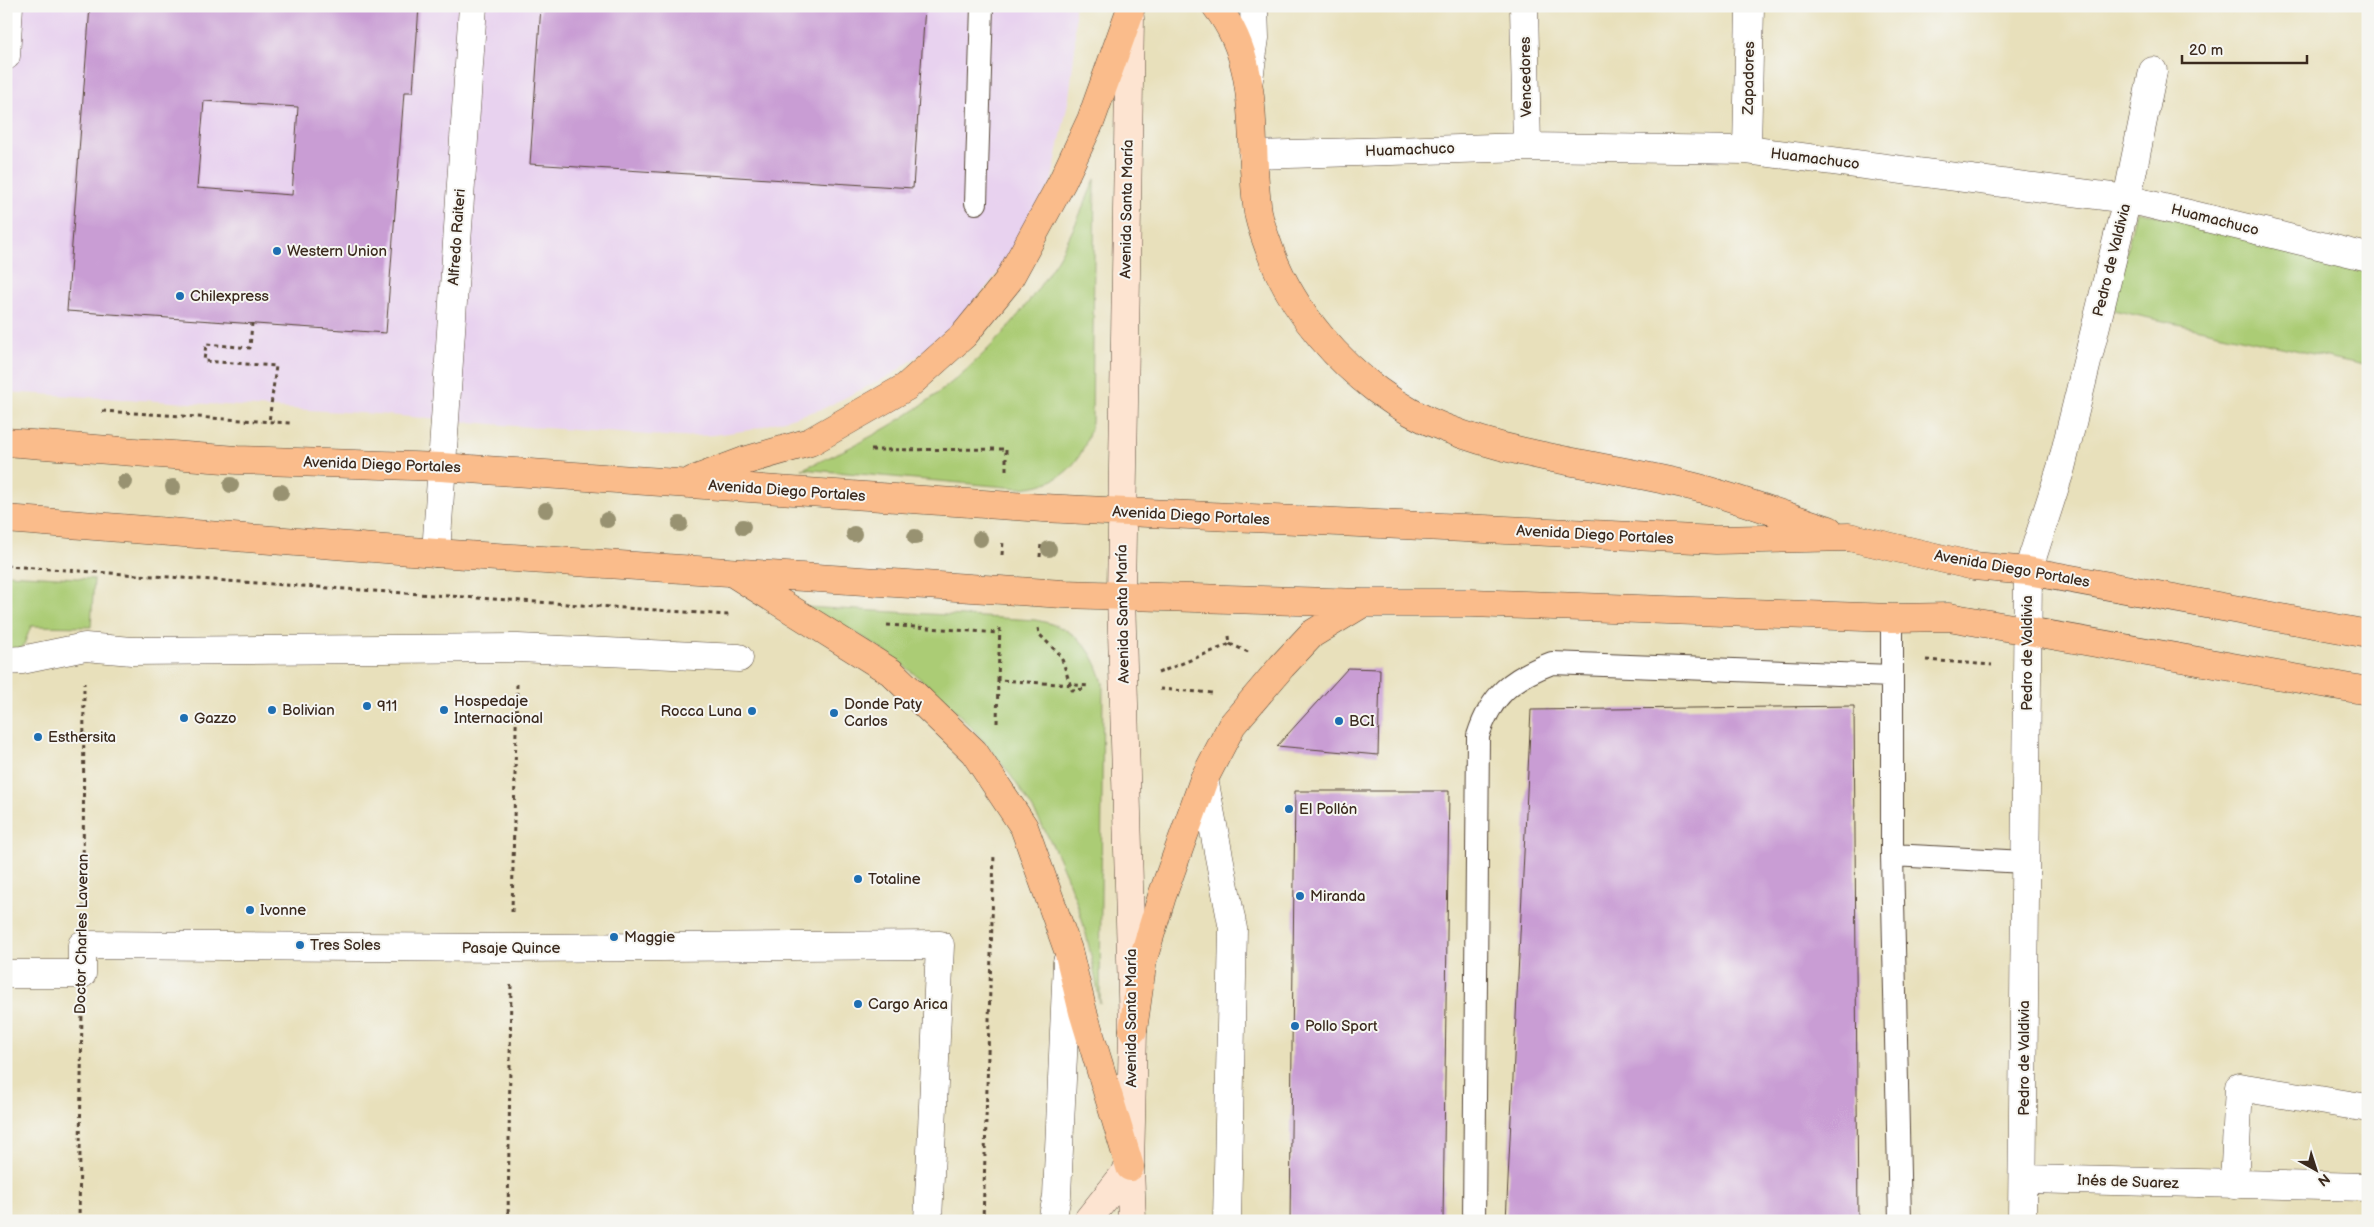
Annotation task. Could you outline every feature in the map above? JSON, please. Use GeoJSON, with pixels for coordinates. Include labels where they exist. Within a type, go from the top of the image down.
{"type":"FeatureCollection","features":[{"type":"Feature","properties":{"kind":"main road"},"geometry":{"type":"LineString","coordinates":[[1216,6],[1232,31],[1249,79],[1258,214],[1271,253],[1288,290],[1310,324],[1336,355],[1367,382],[1400,406],[1446,428],[1510,448],[1699,488],[1849,537]]}},
{"type":"Feature","properties":{"kind":"main road"},"geometry":{"type":"LineString","coordinates":[[684,484],[744,461],[810,442],[906,387],[964,335],[1008,281],[1062,182],[1091,120],[1130,9]]}},
{"type":"Feature","properties":{"kind":"main road","name":"Avenida Santa María"},"geometry":{"type":"LineString","coordinates":[[1130,9],[1121,595],[1133,1030],[1130,1167],[1132,1221]]}},
{"type":"Feature","properties":{"kind":"main road","name":"Avenida Diego Portales"},"geometry":{"type":"LineString","coordinates":[[6,442],[237,460],[441,467],[1123,512],[1716,540],[1849,537],[1974,566],[2028,571],[2368,634]]}},
{"type":"Feature","properties":{"kind":"main road"},"geometry":{"type":"LineString","coordinates":[[6,519],[436,553],[1063,594],[1363,604],[1471,603],[1892,618],[1949,617],[2368,691]]}},
{"type":"Feature","properties":{"kind":"main road"},"geometry":{"type":"LineString","coordinates":[[730,571],[891,672],[974,752],[1024,826],[1068,950],[1083,1012],[1130,1167],[1087,1221]]}},
{"type":"Feature","properties":{"kind":"main road"},"geometry":{"type":"LineString","coordinates":[[1133,1030],[1143,959],[1162,896],[1204,779],[1232,725],[1312,634],[1363,604]]}},
{"type":"Feature","properties":{"kind":"street"},"geometry":{"type":"LineString","coordinates":[[6,56],[9,6]]}},
{"type":"Feature","properties":{"kind":"street","name":"Alfredo Raiteri"},"geometry":{"type":"LineString","coordinates":[[436,553],[473,6]]}},
{"type":"Feature","properties":{"kind":"street"},"geometry":{"type":"LineString","coordinates":[[1249,79],[1255,38],[1254,6]]}},
{"type":"Feature","properties":{"kind":"street","name":"Vencedores"},"geometry":{"type":"LineString","coordinates":[[1524,6],[1527,147]]}},
{"type":"Feature","properties":{"kind":"street","name":"Zapadores"},"geometry":{"type":"LineString","coordinates":[[1747,150],[1750,6]]}},
{"type":"Feature","properties":{"kind":"street","name":"Pedro de Valdivia"},"geometry":{"type":"LineString","coordinates":[[2022,1221],[2028,571],[2061,468],[2126,199],[2153,72]]}},
{"type":"Feature","properties":{"kind":"street","name":"Huamachuco"},"geometry":{"type":"LineString","coordinates":[[1253,155],[1527,147],[1747,150],[2126,199],[2368,257]]}},
{"type":"Feature","properties":{"kind":"street"},"geometry":{"type":"LineString","coordinates":[[6,661],[22,660],[85,647],[132,651],[518,648],[739,658]]}},
{"type":"Feature","properties":{"kind":"street"},"geometry":{"type":"LineString","coordinates":[[1204,779],[1233,929],[1227,1221]]}},
{"type":"Feature","properties":{"kind":"street","name":"Pasaje Quince"},"geometry":{"type":"LineString","coordinates":[[82,946],[522,948],[940,945],[928,1221]]}},
{"type":"Feature","properties":{"kind":"street","name":"Doctor Charles Laveran"},"geometry":{"type":"LineString","coordinates":[[82,946],[82,974]]}},
{"type":"Feature","properties":{"kind":"street"},"geometry":{"type":"LineString","coordinates":[[1052,1221],[1057,1196],[1068,950]]}},
{"type":"Feature","properties":{"kind":"street"},"geometry":{"type":"LineString","coordinates":[[6,974],[82,974]]}},
{"type":"Feature","properties":{"kind":"street"},"geometry":{"type":"LineString","coordinates":[[2234,1185],[2240,1087],[2368,1108]]}},
{"type":"Feature","properties":{"kind":"street","name":"Inés de Suarez"},"geometry":{"type":"LineString","coordinates":[[2023,1179],[2368,1187]]}},
{"type":"Feature","properties":{"kind":"lane"},"geometry":{"type":"LineString","coordinates":[[976,203],[982,6]]}},
{"type":"Feature","properties":{"kind":"lane"},"geometry":{"type":"LineString","coordinates":[[1892,618],[1892,855],[1900,1221]]}},
{"type":"Feature","properties":{"kind":"lane"},"geometry":{"type":"LineString","coordinates":[[1474,1221],[1478,736],[1491,704],[1504,689],[1520,677],[1552,663],[1892,676]]}},
{"type":"Feature","properties":{"kind":"lane"},"geometry":{"type":"LineString","coordinates":[[1892,855],[2025,862]]}},
{"type":"Feature","properties":{"kind":"path"},"geometry":{"type":"LineString","coordinates":[[247,365],[204,361],[206,344],[250,348],[252,323]]}},
{"type":"Feature","properties":{"kind":"path"},"geometry":{"type":"LineString","coordinates":[[6,566],[739,615]]}},
{"type":"Feature","properties":{"kind":"path"},"geometry":{"type":"LineString","coordinates":[[885,625],[1000,633]]}},
{"type":"Feature","properties":{"kind":"path","name":"Doctor Charles Laveran"},"geometry":{"type":"LineString","coordinates":[[82,946],[85,647]]}},
{"type":"Feature","properties":{"kind":"path","name":"Doctor Charles Laveran"},"geometry":{"type":"LineString","coordinates":[[80,1221],[82,974]]}},
{"type":"Feature","properties":{"kind":"shaded area"},"geometry":{"type":"Polygon","coordinates":[[[6,6],[1075,6],[1075,48],[1069,98],[1051,183],[1011,257],[956,324],[926,350],[893,374],[822,409],[750,430],[678,437],[377,414],[6,392],[6,6]]]}},
{"type":"Feature","properties":{"kind":"green space"},"geometry":{"type":"Polygon","coordinates":[[[1095,179],[1092,422],[1083,450],[1068,470],[1046,483],[1018,488],[802,469],[879,432],[914,411],[977,360],[1005,331],[1031,298],[1056,261],[1072,231],[1095,179]]]}},
{"type":"Feature","properties":{"kind":"green space"},"geometry":{"type":"Polygon","coordinates":[[[2136,211],[2368,261],[2368,366],[2113,310],[2136,211]]]}},
{"type":"Feature","properties":{"kind":"green space"},"geometry":{"type":"Polygon","coordinates":[[[6,574],[94,579],[91,627],[31,626],[23,647],[6,655],[6,574]]]}},
{"type":"Feature","properties":{"kind":"green space"},"geometry":{"type":"Polygon","coordinates":[[[805,607],[1035,620],[1061,627],[1080,640],[1087,648],[1099,670],[1103,683],[1100,1003],[1082,920],[1058,857],[1041,823],[1021,790],[998,759],[974,730],[919,677],[868,641],[805,607]]]}},
{"type":"Feature","properties":{"kind":"building"},"geometry":{"type":"Polygon","coordinates":[[[90,6],[419,6],[413,92],[404,92],[386,333],[67,311],[90,6]],[[204,101],[197,188],[292,195],[298,107],[204,101]]]}},
{"type":"Feature","properties":{"kind":"building"},"geometry":{"type":"Polygon","coordinates":[[[541,6],[925,6],[913,188],[530,164],[541,6]]]}},
{"type":"Feature","properties":{"kind":"building","name":"BCI"},"geometry":{"type":"Polygon","coordinates":[[[1348,668],[1380,669],[1378,755],[1277,746],[1348,668]]]}},
{"type":"Feature","properties":{"kind":"building"},"geometry":{"type":"Polygon","coordinates":[[[1854,706],[1858,1221],[1506,1221],[1531,710],[1854,706]]]}},
{"type":"Feature","properties":{"kind":"building"},"geometry":{"type":"Polygon","coordinates":[[[1295,791],[1449,791],[1443,1221],[1290,1221],[1295,791]]]}},
{"type":"Feature","properties":{"kind":"place","name":"Western Union"},"geometry":{"type":"Point","coordinates":[277,251]}},
{"type":"Feature","properties":{"kind":"place","name":"Chilexpress"},"geometry":{"type":"Point","coordinates":[180,296]}},
{"type":"Feature","properties":{"kind":"place","name":"911"},"geometry":{"type":"Point","coordinates":[367,706]}},
{"type":"Feature","properties":{"kind":"place","name":"Bolivian"},"geometry":{"type":"Point","coordinates":[272,710]}},
{"type":"Feature","properties":{"kind":"place","name":"Hospedaje Internacional"},"geometry":{"type":"Point","coordinates":[444,710]}},
{"type":"Feature","properties":{"kind":"place","name":"Rocca Luna"},"geometry":{"type":"Point","coordinates":[752,711]}},
{"type":"Feature","properties":{"kind":"place","name":"Donde Paty Carlos"},"geometry":{"type":"Point","coordinates":[834,713]}},
{"type":"Feature","properties":{"kind":"place","name":"Gazzo"},"geometry":{"type":"Point","coordinates":[184,718]}},
{"type":"Feature","properties":{"kind":"place","name":"BCI"},"geometry":{"type":"Point","coordinates":[1339,721]}},
{"type":"Feature","properties":{"kind":"place","name":"Esthersita"},"geometry":{"type":"Point","coordinates":[38,737]}},
{"type":"Feature","properties":{"kind":"place","name":"El Pollón"},"geometry":{"type":"Point","coordinates":[1289,809]}},
{"type":"Feature","properties":{"kind":"place","name":"Totaline"},"geometry":{"type":"Point","coordinates":[858,879]}},
{"type":"Feature","properties":{"kind":"place","name":"Miranda"},"geometry":{"type":"Point","coordinates":[1300,896]}},
{"type":"Feature","properties":{"kind":"place","name":"Ivonne"},"geometry":{"type":"Point","coordinates":[250,910]}},
{"type":"Feature","properties":{"kind":"place","name":"Maggie"},"geometry":{"type":"Point","coordinates":[614,937]}},
{"type":"Feature","properties":{"kind":"place","name":"Tres Soles"},"geometry":{"type":"Point","coordinates":[300,945]}},
{"type":"Feature","properties":{"kind":"place","name":"Cargo Arica"},"geometry":{"type":"Point","coordinates":[858,1004]}},
{"type":"Feature","properties":{"kind":"place","name":"Pollo Sport"},"geometry":{"type":"Point","coordinates":[1295,1026]}}]}
